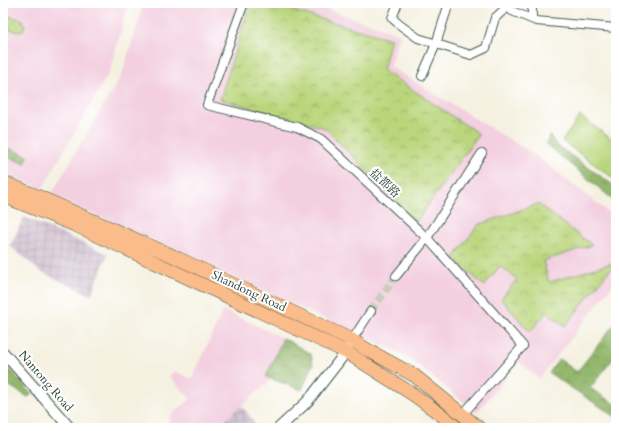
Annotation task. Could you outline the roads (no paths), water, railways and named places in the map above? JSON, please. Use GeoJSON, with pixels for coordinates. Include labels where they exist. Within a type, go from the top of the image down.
{"type":"FeatureCollection","features":[{"type":"Feature","properties":{"kind":"main road","name":"Shandong Road"},"geometry":{"type":"LineString","coordinates":[[3,182],[173,256],[352,340],[415,376],[479,428]]}},
{"type":"Feature","properties":{"kind":"main road","name":"Shandong Road"},"geometry":{"type":"LineString","coordinates":[[3,196],[77,226],[346,352],[414,395],[457,428]]}},
{"type":"Feature","properties":{"kind":"street","name":"盐都路"},"geometry":{"type":"LineString","coordinates":[[244,3],[207,105],[297,128],[320,140],[427,238],[523,346],[463,414]]}},
{"type":"Feature","properties":{"kind":"street"},"geometry":{"type":"LineString","coordinates":[[398,3],[392,18],[418,38],[471,55],[486,48],[495,18],[505,5],[512,11],[536,21],[616,28]]}},
{"type":"Feature","properties":{"kind":"street"},"geometry":{"type":"LineString","coordinates":[[422,76],[436,44],[449,3]]}},
{"type":"Feature","properties":{"kind":"street"},"geometry":{"type":"LineString","coordinates":[[532,3],[532,19]]}},
{"type":"Feature","properties":{"kind":"street"},"geometry":{"type":"LineString","coordinates":[[396,276],[427,238],[482,154]]}},
{"type":"Feature","properties":{"kind":"street"},"geometry":{"type":"LineString","coordinates":[[279,428],[308,402],[346,352],[370,311]]}},
{"type":"Feature","properties":{"kind":"street","name":"Nantong Road"},"geometry":{"type":"LineString","coordinates":[[3,352],[70,428]]}},
{"type":"Feature","properties":{"kind":"tunnel"},"geometry":{"type":"LineString","coordinates":[[371,311],[396,276]]}}]}
